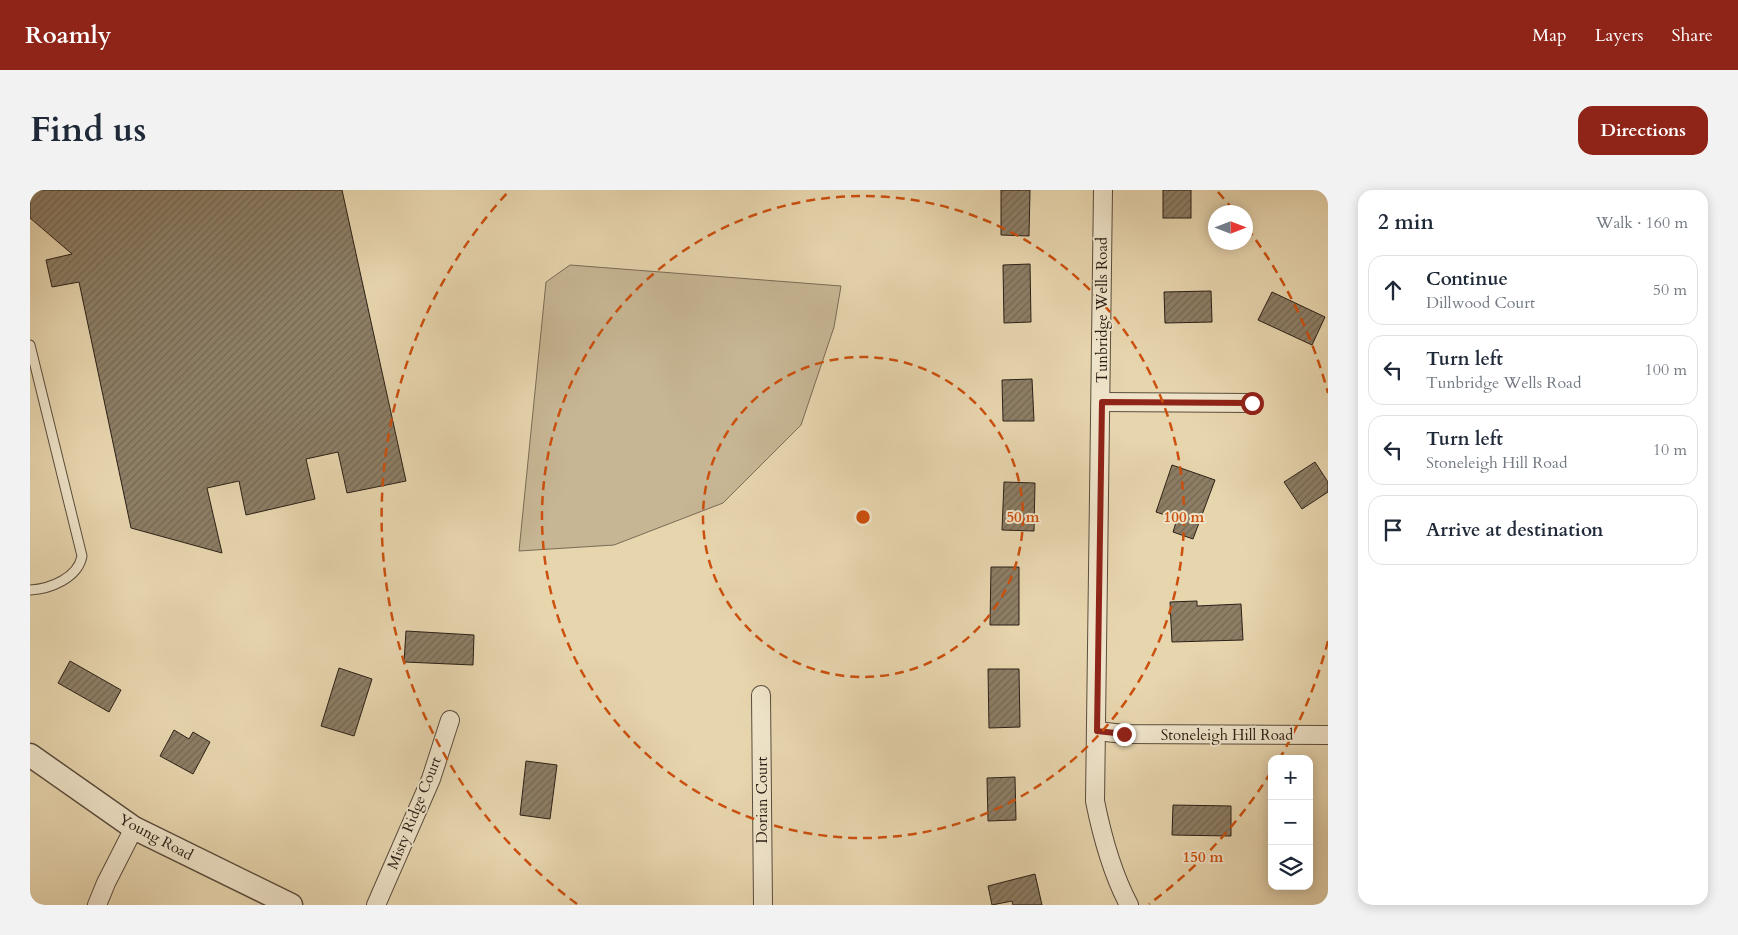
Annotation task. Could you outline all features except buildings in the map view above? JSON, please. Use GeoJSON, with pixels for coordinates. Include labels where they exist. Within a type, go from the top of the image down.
{"type":"FeatureCollection","features":[{"type":"Feature","properties":{"kind":"street","name":"Tunbridge Wells Road"},"geometry":{"type":"LineString","coordinates":[[1103,190],[1096,800],[1101,832],[1122,892],[1129,905]]}},
{"type":"Feature","properties":{"kind":"street"},"geometry":{"type":"LineString","coordinates":[[1102,402],[1252,403]]}},
{"type":"Feature","properties":{"kind":"street","name":"Dorian Court"},"geometry":{"type":"LineString","coordinates":[[761,695],[763,905]]}},
{"type":"Feature","properties":{"kind":"street","name":"Misty Ridge Court"},"geometry":{"type":"LineString","coordinates":[[376,905],[431,779],[450,720]]}},
{"type":"Feature","properties":{"kind":"street","name":"Stoneleigh Hill Road"},"geometry":{"type":"LineString","coordinates":[[1097,731],[1124,734],[1328,735]]}},
{"type":"Feature","properties":{"kind":"street","name":"Young Road"},"geometry":{"type":"LineString","coordinates":[[30,755],[134,828],[291,905]]}},
{"type":"Feature","properties":{"kind":"street"},"geometry":{"type":"LineString","coordinates":[[97,905],[134,828]]}},
{"type":"Feature","properties":{"kind":"lane"},"geometry":{"type":"LineString","coordinates":[[30,345],[82,556],[80,564],[67,579],[40,590],[30,590]]}},
{"type":"Feature","properties":{"kind":"shaded area"},"geometry":{"type":"Polygon","coordinates":[[[570,265],[841,286],[834,327],[801,425],[723,503],[614,545],[519,551],[546,282],[570,265]]]}},
{"type":"Feature","properties":{"kind":"route"},"geometry":{"type":"LineString","coordinates":[[1124,734],[1097,731],[1102,402],[1252,403]]}}]}
